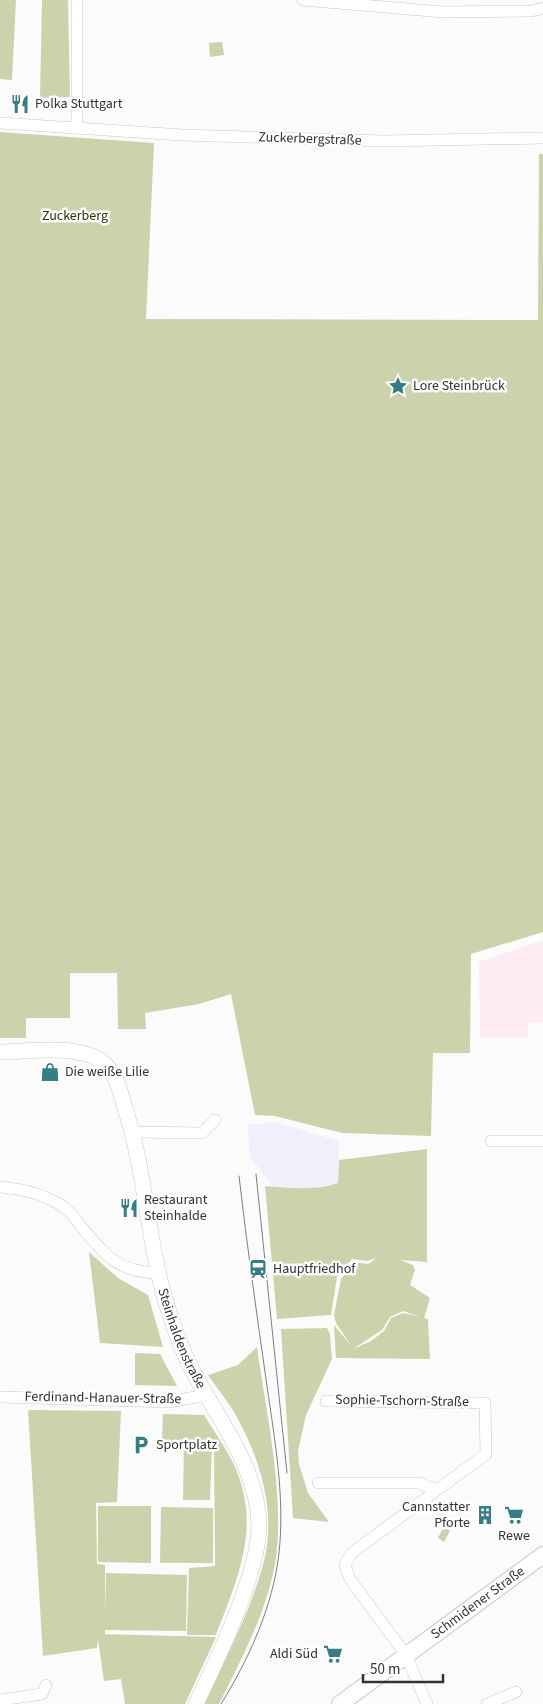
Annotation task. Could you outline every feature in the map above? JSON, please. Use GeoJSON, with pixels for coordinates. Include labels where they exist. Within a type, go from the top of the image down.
{"type":"FeatureCollection","features":[{"type":"Feature","properties":{"kind":"main road","name":"Schmidener Straße"},"geometry":{"type":"LineString","coordinates":[[340,1704],[543,1555]]}},
{"type":"Feature","properties":{"kind":"street"},"geometry":{"type":"LineString","coordinates":[[77,0],[77,128]]}},
{"type":"Feature","properties":{"kind":"street"},"geometry":{"type":"LineString","coordinates":[[303,0],[444,12],[531,11],[543,8]]}},
{"type":"Feature","properties":{"kind":"street","name":"Zuckerbergstraße"},"geometry":{"type":"LineString","coordinates":[[0,122],[182,135],[384,141],[543,138]]}},
{"type":"Feature","properties":{"kind":"street","name":"Steinhaldenstraße"},"geometry":{"type":"LineString","coordinates":[[0,1052],[71,1051],[92,1055],[106,1065],[116,1078],[133,1132],[159,1273],[169,1314],[195,1376],[243,1460],[254,1492],[259,1526],[255,1554],[244,1590],[196,1704]]}},
{"type":"Feature","properties":{"kind":"street"},"geometry":{"type":"LineString","coordinates":[[133,1132],[202,1133],[215,1120]]}},
{"type":"Feature","properties":{"kind":"street"},"geometry":{"type":"LineString","coordinates":[[491,1141],[543,1142]]}},
{"type":"Feature","properties":{"kind":"street"},"geometry":{"type":"LineString","coordinates":[[0,1187],[16,1188],[46,1197],[67,1209],[110,1260],[137,1272],[159,1273]]}},
{"type":"Feature","properties":{"kind":"street","name":"Ferdinand-Hanauer-Straße"},"geometry":{"type":"LineString","coordinates":[[0,1397],[169,1402],[206,1395]]}},
{"type":"Feature","properties":{"kind":"street","name":"Sophie-Tschorn-Straße"},"geometry":{"type":"LineString","coordinates":[[326,1401],[485,1403],[486,1454],[350,1554],[345,1565],[350,1579],[406,1655]]}},
{"type":"Feature","properties":{"kind":"street"},"geometry":{"type":"LineString","coordinates":[[318,1483],[420,1483],[437,1490]]}},
{"type":"Feature","properties":{"kind":"street"},"geometry":{"type":"LineString","coordinates":[[406,1655],[427,1704]]}},
{"type":"Feature","properties":{"kind":"street"},"geometry":{"type":"LineString","coordinates":[[0,1700],[42,1694],[46,1684]]}},
{"type":"Feature","properties":{"kind":"street"},"geometry":{"type":"LineString","coordinates":[[487,1704],[516,1692]]}},
{"type":"Feature","properties":{"kind":"shaded area"},"geometry":{"type":"Polygon","coordinates":[[[543,940],[543,1023],[528,1023],[528,1037],[480,1038],[479,962],[543,940]]]}},
{"type":"Feature","properties":{"kind":"shaded area"},"geometry":{"type":"Polygon","coordinates":[[[274,1122],[339,1141],[338,1183],[308,1189],[272,1186],[250,1157],[247,1125],[274,1122]]]}},
{"type":"Feature","properties":{"kind":"green space"},"geometry":{"type":"Polygon","coordinates":[[[0,0],[16,0],[12,80],[0,79],[0,0]]]}},
{"type":"Feature","properties":{"kind":"green space"},"geometry":{"type":"Polygon","coordinates":[[[42,0],[68,0],[70,97],[40,98],[42,0]]]}},
{"type":"Feature","properties":{"kind":"green space"},"geometry":{"type":"Polygon","coordinates":[[[222,42],[224,55],[210,57],[209,43],[222,42]]]}},
{"type":"Feature","properties":{"kind":"green space","name":"Zuckerberg"},"geometry":{"type":"Polygon","coordinates":[[[0,132],[154,143],[146,319],[538,320],[539,154],[543,154],[543,932],[471,954],[470,1053],[433,1053],[431,1136],[342,1133],[275,1116],[255,1115],[231,994],[199,1004],[145,1013],[146,1029],[118,1029],[117,973],[70,973],[70,1018],[26,1018],[26,1038],[0,1038],[0,132]]]}},
{"type":"Feature","properties":{"kind":"green space"},"geometry":{"type":"Polygon","coordinates":[[[427,1149],[427,1262],[400,1260],[413,1265],[415,1270],[410,1285],[430,1298],[424,1318],[428,1319],[430,1359],[336,1358],[334,1325],[352,1347],[336,1323],[334,1315],[341,1279],[355,1262],[368,1264],[377,1258],[367,1261],[352,1259],[337,1277],[331,1315],[277,1319],[265,1186],[311,1188],[338,1183],[339,1160],[427,1149]],[[403,1311],[390,1317],[382,1330],[353,1349],[371,1341],[384,1331],[391,1318],[403,1313],[420,1317],[403,1311]]]}},
{"type":"Feature","properties":{"kind":"green space"},"geometry":{"type":"Polygon","coordinates":[[[89,1252],[118,1278],[148,1295],[163,1347],[100,1343],[89,1252]]]}},
{"type":"Feature","properties":{"kind":"green space"},"geometry":{"type":"Polygon","coordinates":[[[327,1328],[330,1334],[332,1359],[306,1415],[298,1451],[299,1464],[308,1493],[329,1522],[293,1518],[281,1329],[327,1328]]]}},
{"type":"Feature","properties":{"kind":"green space"},"geometry":{"type":"Polygon","coordinates":[[[257,1347],[277,1484],[278,1539],[275,1564],[266,1600],[259,1618],[245,1652],[219,1704],[203,1704],[237,1634],[259,1580],[267,1542],[268,1523],[267,1503],[263,1484],[251,1446],[234,1412],[208,1375],[238,1365],[257,1347]]]}},
{"type":"Feature","properties":{"kind":"green space"},"geometry":{"type":"Polygon","coordinates":[[[135,1353],[160,1354],[177,1386],[135,1385],[135,1353]]]}},
{"type":"Feature","properties":{"kind":"green space"},"geometry":{"type":"Polygon","coordinates":[[[28,1410],[121,1411],[117,1502],[96,1503],[97,1564],[105,1565],[105,1616],[106,1573],[187,1575],[186,1631],[105,1630],[105,1634],[98,1634],[216,1637],[185,1704],[125,1704],[121,1679],[104,1681],[98,1639],[97,1648],[43,1656],[28,1410]]]}},
{"type":"Feature","properties":{"kind":"green space"},"geometry":{"type":"Polygon","coordinates":[[[163,1414],[204,1415],[231,1459],[242,1487],[246,1509],[244,1551],[232,1593],[216,1635],[187,1635],[189,1568],[215,1566],[214,1443],[212,1443],[210,1500],[183,1500],[184,1442],[162,1442],[163,1414]]]}},
{"type":"Feature","properties":{"kind":"green space"},"geometry":{"type":"Polygon","coordinates":[[[98,1506],[151,1506],[151,1563],[98,1562],[98,1506]]]}},
{"type":"Feature","properties":{"kind":"green space"},"geometry":{"type":"Polygon","coordinates":[[[161,1507],[213,1508],[213,1563],[160,1563],[161,1507]]]}},
{"type":"Feature","properties":{"kind":"green space"},"geometry":{"type":"Polygon","coordinates":[[[444,1526],[450,1531],[444,1542],[438,1538],[444,1526]]]}},
{"type":"Feature","properties":{"kind":"tram line"},"geometry":{"type":"LineString","coordinates":[[256,1174],[287,1473]]}},
{"type":"Feature","properties":{"kind":"tram line"},"geometry":{"type":"LineString","coordinates":[[221,1704],[241,1669],[265,1612],[276,1573],[281,1532],[280,1490],[276,1449],[239,1176]]}},
{"type":"Feature","properties":{"kind":"place","name":"Polka Stuttgart"},"geometry":{"type":"Point","coordinates":[20,104]}},
{"type":"Feature","properties":{"kind":"place","name":"Lore Steinbrück"},"geometry":{"type":"Point","coordinates":[398,386]}},
{"type":"Feature","properties":{"kind":"place","name":"Die weiße Lilie"},"geometry":{"type":"Point","coordinates":[50,1072]}},
{"type":"Feature","properties":{"kind":"place","name":"Restaurant Steinhalde"},"geometry":{"type":"Point","coordinates":[129,1208]}},
{"type":"Feature","properties":{"kind":"place","name":"Hauptfriedhof"},"geometry":{"type":"Point","coordinates":[258,1269]}},
{"type":"Feature","properties":{"kind":"place","name":"Sportplatz"},"geometry":{"type":"Point","coordinates":[141,1445]}},
{"type":"Feature","properties":{"kind":"place","name":"Cannstatter Pforte"},"geometry":{"type":"Point","coordinates":[485,1515]}},
{"type":"Feature","properties":{"kind":"place","name":"Rewe"},"geometry":{"type":"Point","coordinates":[514,1515]}},
{"type":"Feature","properties":{"kind":"place","name":"Aldi Süd"},"geometry":{"type":"Point","coordinates":[333,1654]}}]}
